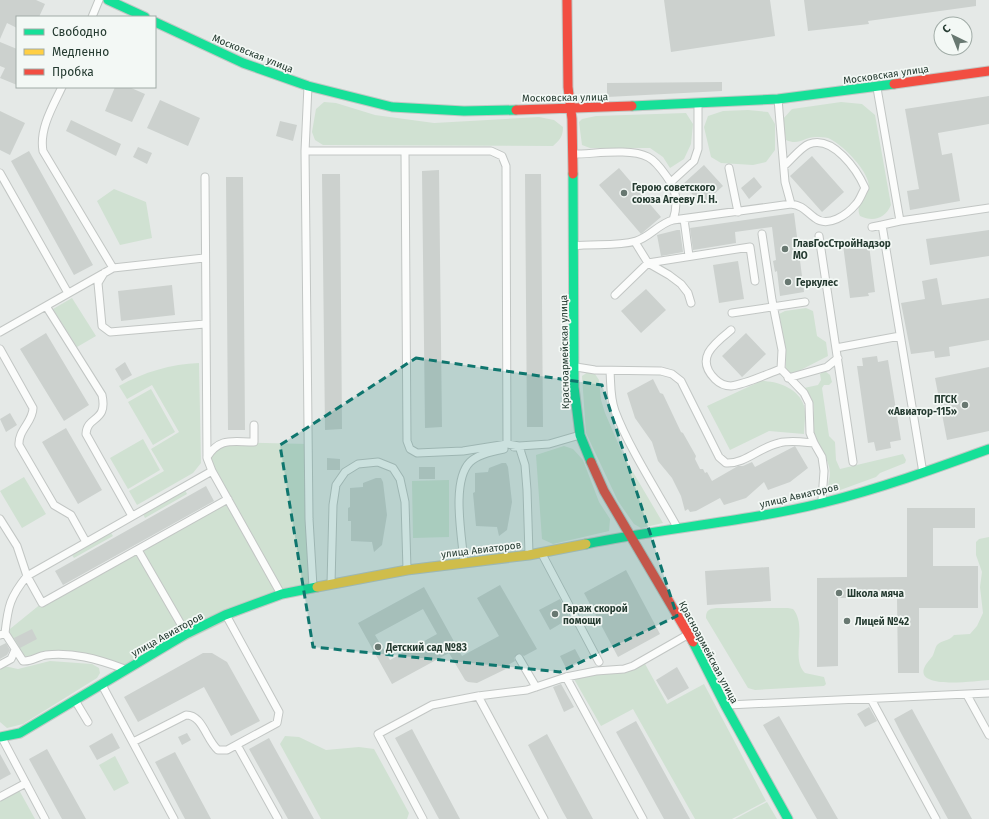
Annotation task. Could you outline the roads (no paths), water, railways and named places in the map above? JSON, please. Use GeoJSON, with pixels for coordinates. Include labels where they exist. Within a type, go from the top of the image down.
{"type":"FeatureCollection","features":[{"type":"Feature","properties":{"kind":"street"},"geometry":{"type":"LineString","coordinates":[[108,0],[143,16]]}},
{"type":"Feature","properties":{"kind":"street","name":"Красноармейская улица"},"geometry":{"type":"LineString","coordinates":[[567,0],[569,108],[572,119],[573,154],[573,366],[576,414],[580,435],[604,491],[689,634],[725,705],[788,819]]}},
{"type":"Feature","properties":{"kind":"street","name":"Московская улица"},"geometry":{"type":"LineString","coordinates":[[156,22],[244,63],[308,86],[392,107],[464,111],[598,108],[778,99],[810,96],[989,71]]}},
{"type":"Feature","properties":{"kind":"street","name":"улица Авиаторов"},"geometry":{"type":"LineString","coordinates":[[0,737],[20,733],[186,634],[225,615],[282,594],[407,570],[529,555],[631,535],[744,519],[822,503],[923,473],[989,449]]}},
{"type":"Feature","properties":{"kind":"lane"},"geometry":{"type":"LineString","coordinates":[[92,16],[100,0]]}},
{"type":"Feature","properties":{"kind":"lane"},"geometry":{"type":"LineString","coordinates":[[308,86],[305,151],[309,518],[313,588]]}},
{"type":"Feature","properties":{"kind":"lane"},"geometry":{"type":"LineString","coordinates":[[877,87],[900,221]]}},
{"type":"Feature","properties":{"kind":"lane"},"geometry":{"type":"LineString","coordinates":[[62,88],[46,123],[42,144],[43,151],[113,268]]}},
{"type":"Feature","properties":{"kind":"lane"},"geometry":{"type":"LineString","coordinates":[[778,99],[785,182],[791,204]]}},
{"type":"Feature","properties":{"kind":"lane"},"geometry":{"type":"LineString","coordinates":[[671,182],[694,161],[698,149],[698,102]]}},
{"type":"Feature","properties":{"kind":"lane"},"geometry":{"type":"LineString","coordinates":[[573,246],[635,242],[646,237],[664,223],[673,220],[791,204],[803,208],[815,218],[824,222],[840,218],[857,204],[865,188],[858,172],[830,144],[822,142],[809,144],[784,166]]}},
{"type":"Feature","properties":{"kind":"lane"},"geometry":{"type":"LineString","coordinates":[[305,151],[491,152],[502,156],[506,166],[507,444]]}},
{"type":"Feature","properties":{"kind":"lane"},"geometry":{"type":"LineString","coordinates":[[405,152],[407,441],[410,449],[417,453],[464,451],[507,444],[519,446]]}},
{"type":"Feature","properties":{"kind":"lane"},"geometry":{"type":"LineString","coordinates":[[573,154],[619,153],[648,157],[659,166],[671,182],[676,196],[677,210],[673,220]]}},
{"type":"Feature","properties":{"kind":"lane"},"geometry":{"type":"LineString","coordinates":[[729,168],[738,212]]}},
{"type":"Feature","properties":{"kind":"lane"},"geometry":{"type":"LineString","coordinates":[[0,173],[68,293]]}},
{"type":"Feature","properties":{"kind":"lane"},"geometry":{"type":"LineString","coordinates":[[205,177],[204,258],[207,458],[212,471],[232,502],[282,594]]}},
{"type":"Feature","properties":{"kind":"lane"},"geometry":{"type":"LineString","coordinates":[[872,227],[900,221],[989,208]]}},
{"type":"Feature","properties":{"kind":"lane"},"geometry":{"type":"LineString","coordinates":[[684,219],[689,256]]}},
{"type":"Feature","properties":{"kind":"lane"},"geometry":{"type":"LineString","coordinates":[[882,225],[923,473]]}},
{"type":"Feature","properties":{"kind":"lane"},"geometry":{"type":"LineString","coordinates":[[762,234],[773,307],[782,350],[781,369],[804,393],[809,403],[810,432],[822,457],[824,472],[822,503]]}},
{"type":"Feature","properties":{"kind":"lane"},"geometry":{"type":"LineString","coordinates":[[819,236],[853,462]]}},
{"type":"Feature","properties":{"kind":"lane"},"geometry":{"type":"LineString","coordinates":[[635,242],[648,263],[670,275],[681,284],[688,293],[691,303]]}},
{"type":"Feature","properties":{"kind":"lane"},"geometry":{"type":"LineString","coordinates":[[615,295],[648,263],[750,247],[755,281]]}},
{"type":"Feature","properties":{"kind":"lane"},"geometry":{"type":"LineString","coordinates":[[0,332],[113,268],[204,258]]}},
{"type":"Feature","properties":{"kind":"lane"},"geometry":{"type":"LineString","coordinates":[[104,273],[98,283],[102,326],[105,330],[110,332],[205,324]]}},
{"type":"Feature","properties":{"kind":"lane"},"geometry":{"type":"LineString","coordinates":[[732,313],[805,302]]}},
{"type":"Feature","properties":{"kind":"lane"},"geometry":{"type":"LineString","coordinates":[[46,306],[102,395],[105,406],[103,412],[88,426],[86,434],[132,516]]}},
{"type":"Feature","properties":{"kind":"lane"},"geometry":{"type":"LineString","coordinates":[[731,330],[712,347],[707,355],[706,363],[714,378],[722,384],[731,386],[781,369]]}},
{"type":"Feature","properties":{"kind":"lane"},"geometry":{"type":"LineString","coordinates":[[836,348],[900,336]]}},
{"type":"Feature","properties":{"kind":"lane"},"geometry":{"type":"LineString","coordinates":[[0,349],[33,408],[33,415],[18,439],[19,445],[54,505],[71,515],[86,542]]}},
{"type":"Feature","properties":{"kind":"lane"},"geometry":{"type":"LineString","coordinates":[[788,378],[827,367],[838,358]]}},
{"type":"Feature","properties":{"kind":"lane"},"geometry":{"type":"LineString","coordinates":[[573,366],[610,371],[661,371],[672,374],[681,381],[720,457],[726,463],[734,464],[777,443],[788,441],[814,443]]}},
{"type":"Feature","properties":{"kind":"lane"},"geometry":{"type":"LineString","coordinates":[[610,371],[611,393],[615,410],[629,440],[678,529]]}},
{"type":"Feature","properties":{"kind":"lane"},"geometry":{"type":"LineString","coordinates":[[207,458],[213,448],[222,442],[254,442],[254,425]]}},
{"type":"Feature","properties":{"kind":"lane"},"geometry":{"type":"LineString","coordinates":[[464,562],[459,499],[460,484],[464,471],[470,462],[481,455],[496,450],[519,446],[549,444],[580,435]]}},
{"type":"Feature","properties":{"kind":"lane"},"geometry":{"type":"LineString","coordinates":[[519,446],[525,465],[529,555]]}},
{"type":"Feature","properties":{"kind":"lane"},"geometry":{"type":"LineString","coordinates":[[331,584],[333,505],[336,485],[345,472],[358,464],[378,462],[393,468],[400,479],[405,502],[407,570]]}},
{"type":"Feature","properties":{"kind":"lane"},"geometry":{"type":"LineString","coordinates":[[126,670],[93,658],[69,655],[45,655],[23,661],[2,634],[14,592],[27,576],[212,471]]}},
{"type":"Feature","properties":{"kind":"lane"},"geometry":{"type":"LineString","coordinates":[[0,519],[17,546],[27,576],[42,603],[138,550],[232,502]]}},
{"type":"Feature","properties":{"kind":"lane"},"geometry":{"type":"LineString","coordinates":[[138,550],[186,634]]}},
{"type":"Feature","properties":{"kind":"lane"},"geometry":{"type":"LineString","coordinates":[[541,552],[599,662]]}},
{"type":"Feature","properties":{"kind":"lane"},"geometry":{"type":"LineString","coordinates":[[133,742],[186,715],[193,715],[198,719],[212,745],[218,750],[227,750],[277,722],[279,712],[225,615]]}},
{"type":"Feature","properties":{"kind":"lane"},"geometry":{"type":"LineString","coordinates":[[423,819],[378,734],[401,720],[432,705],[536,687],[566,677],[596,671],[624,670],[689,634]]}},
{"type":"Feature","properties":{"kind":"lane"},"geometry":{"type":"LineString","coordinates":[[0,665],[11,659],[15,650]]}},
{"type":"Feature","properties":{"kind":"lane"},"geometry":{"type":"LineString","coordinates":[[519,658],[536,687]]}},
{"type":"Feature","properties":{"kind":"lane"},"geometry":{"type":"LineString","coordinates":[[566,677],[643,819]]}},
{"type":"Feature","properties":{"kind":"lane"},"geometry":{"type":"LineString","coordinates":[[102,684],[174,819]]}},
{"type":"Feature","properties":{"kind":"lane"},"geometry":{"type":"LineString","coordinates":[[725,705],[989,693]]}},
{"type":"Feature","properties":{"kind":"lane"},"geometry":{"type":"LineString","coordinates":[[967,695],[989,735]]}},
{"type":"Feature","properties":{"kind":"lane"},"geometry":{"type":"LineString","coordinates":[[478,696],[544,819]]}},
{"type":"Feature","properties":{"kind":"lane"},"geometry":{"type":"LineString","coordinates":[[871,699],[936,819]]}},
{"type":"Feature","properties":{"kind":"lane"},"geometry":{"type":"LineString","coordinates":[[75,700],[88,722]]}},
{"type":"Feature","properties":{"kind":"lane"},"geometry":{"type":"LineString","coordinates":[[0,737],[46,819]]}},
{"type":"Feature","properties":{"kind":"lane"},"geometry":{"type":"LineString","coordinates":[[237,744],[278,819]]}},
{"type":"Feature","properties":{"kind":"lane"},"geometry":{"type":"LineString","coordinates":[[0,797],[26,783]]}},
{"type":"Feature","properties":{"kind":"place","name":"Герою советского союза Агееву Л. Н."},"geometry":{"type":"Point","coordinates":[624,193]}},
{"type":"Feature","properties":{"kind":"place","name":"ГлавГосСтройНадзор МО"},"geometry":{"type":"Point","coordinates":[785,249]}},
{"type":"Feature","properties":{"kind":"place","name":"Геркулес"},"geometry":{"type":"Point","coordinates":[788,282]}},
{"type":"Feature","properties":{"kind":"place","name":"ПГСК «Авиатор-115»"},"geometry":{"type":"Point","coordinates":[965,405]}},
{"type":"Feature","properties":{"kind":"place","name":"Школа мяча"},"geometry":{"type":"Point","coordinates":[839,593]}},
{"type":"Feature","properties":{"kind":"place","name":"Гараж скорой помощи"},"geometry":{"type":"Point","coordinates":[555,614]}},
{"type":"Feature","properties":{"kind":"place","name":"Лицей №42"},"geometry":{"type":"Point","coordinates":[847,621]}},
{"type":"Feature","properties":{"kind":"place","name":"Детский сад №83"},"geometry":{"type":"Point","coordinates":[378,647]}}]}
